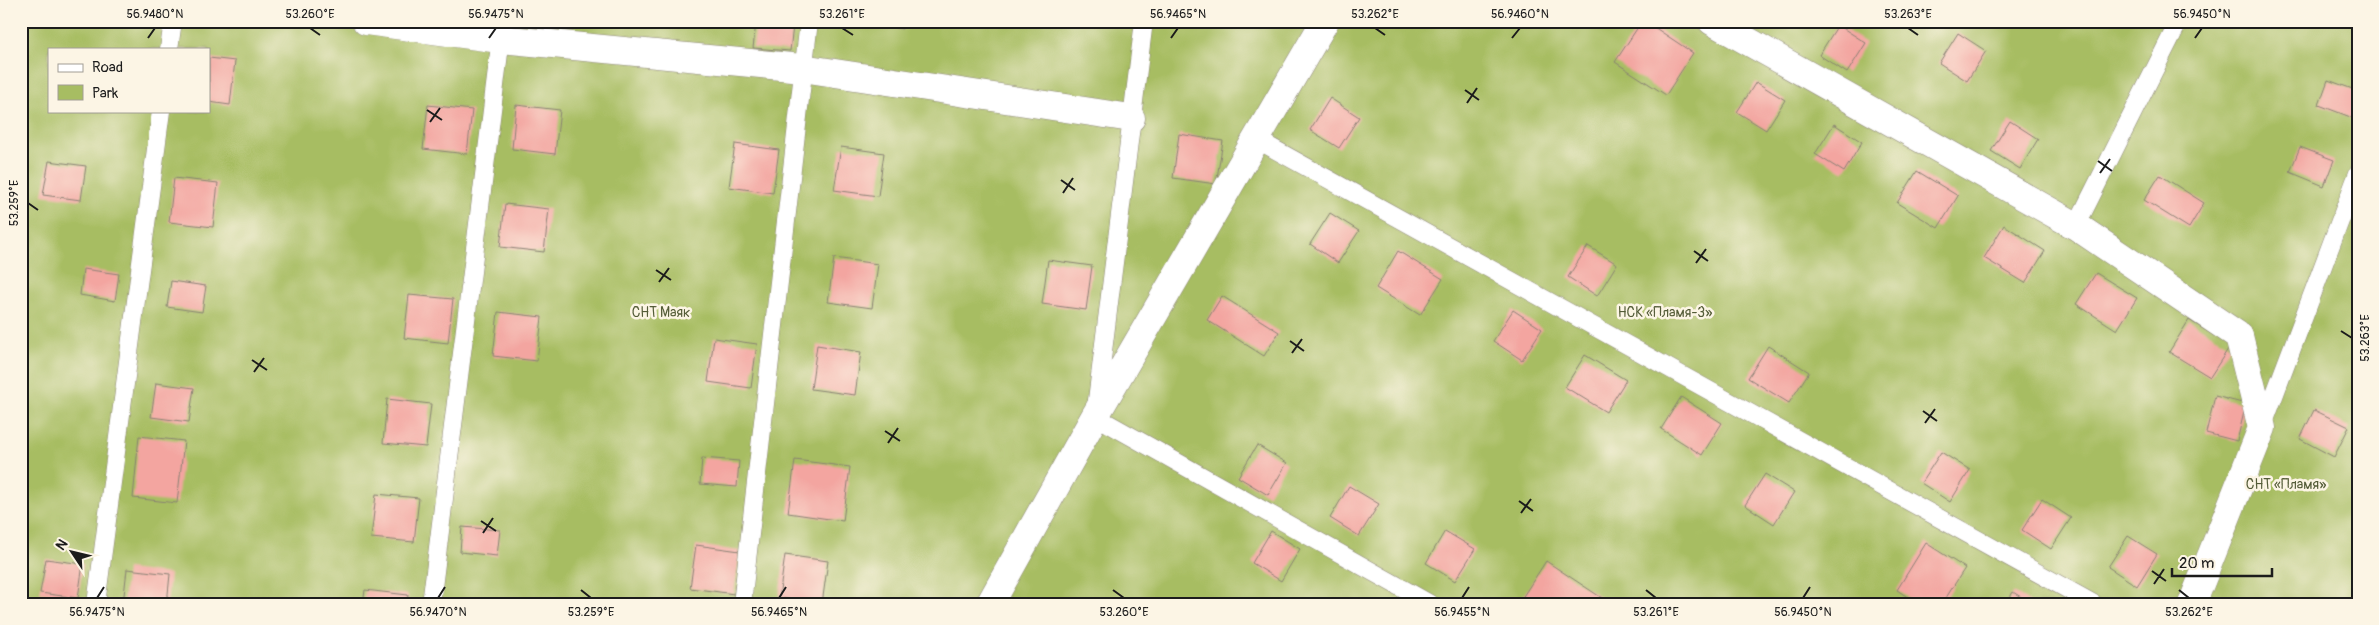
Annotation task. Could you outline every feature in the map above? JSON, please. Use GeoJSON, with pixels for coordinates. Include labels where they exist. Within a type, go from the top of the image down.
{"type":"FeatureCollection","features":[{"type":"Feature","properties":{"kind":"street"},"geometry":{"type":"LineString","coordinates":[[366,21],[502,30],[802,68],[1130,118]]}},
{"type":"Feature","properties":{"kind":"street"},"geometry":{"type":"LineString","coordinates":[[990,604],[1095,416],[1325,21]]}},
{"type":"Feature","properties":{"kind":"street"},"geometry":{"type":"LineString","coordinates":[[1712,21],[2076,226],[2239,336],[2262,428],[2192,604]]}},
{"type":"Feature","properties":{"kind":"lane"},"geometry":{"type":"LineString","coordinates":[[169,48],[173,21]]}},
{"type":"Feature","properties":{"kind":"lane"},"geometry":{"type":"LineString","coordinates":[[742,604],[802,68],[809,21]]}},
{"type":"Feature","properties":{"kind":"lane"},"geometry":{"type":"LineString","coordinates":[[1144,21],[1130,118],[1095,416],[1430,604]]}},
{"type":"Feature","properties":{"kind":"lane"},"geometry":{"type":"LineString","coordinates":[[2076,226],[2179,21]]}},
{"type":"Feature","properties":{"kind":"lane"},"geometry":{"type":"LineString","coordinates":[[431,604],[502,30]]}},
{"type":"Feature","properties":{"kind":"lane"},"geometry":{"type":"LineString","coordinates":[[96,604],[161,112]]}},
{"type":"Feature","properties":{"kind":"lane"},"geometry":{"type":"LineString","coordinates":[[1256,139],[2094,604]]}},
{"type":"Feature","properties":{"kind":"lane"},"geometry":{"type":"LineString","coordinates":[[2262,428],[2358,173]]}},
{"type":"Feature","properties":{"kind":"green space"},"geometry":{"type":"Polygon","coordinates":[[[21,21],[2358,21],[2358,604],[21,604],[21,21]]]}},
{"type":"Feature","properties":{"kind":"building"},"geometry":{"type":"Polygon","coordinates":[[[857,21],[903,21],[902,29],[857,21]]]}},
{"type":"Feature","properties":{"kind":"building"},"geometry":{"type":"Polygon","coordinates":[[[1642,21],[1645,21],[1693,53],[1666,95],[1615,62],[1642,21]]]}},
{"type":"Feature","properties":{"kind":"building"},"geometry":{"type":"Polygon","coordinates":[[[756,23],[793,26],[790,51],[753,48],[756,23]]]}},
{"type":"Feature","properties":{"kind":"building"},"geometry":{"type":"Polygon","coordinates":[[[1838,25],[1866,43],[1847,73],[1819,55],[1838,25]]]}},
{"type":"Feature","properties":{"kind":"building"},"geometry":{"type":"Polygon","coordinates":[[[1958,33],[1986,51],[1967,81],[1939,63],[1958,33]]]}},
{"type":"Feature","properties":{"kind":"building"},"geometry":{"type":"Polygon","coordinates":[[[210,58],[235,61],[230,105],[210,102],[210,58]]]}},
{"type":"Feature","properties":{"kind":"building"},"geometry":{"type":"Polygon","coordinates":[[[2328,80],[2358,91],[2358,106],[2353,118],[2319,105],[2328,80]]]}},
{"type":"Feature","properties":{"kind":"building"},"geometry":{"type":"Polygon","coordinates":[[[1756,82],[1785,100],[1766,130],[1737,112],[1756,82]]]}},
{"type":"Feature","properties":{"kind":"building"},"geometry":{"type":"Polygon","coordinates":[[[1330,98],[1359,117],[1339,148],[1310,130],[1330,98]]]}},
{"type":"Feature","properties":{"kind":"building"},"geometry":{"type":"Polygon","coordinates":[[[428,105],[472,110],[467,154],[423,149],[428,105]]]}},
{"type":"Feature","properties":{"kind":"building"},"geometry":{"type":"Polygon","coordinates":[[[516,105],[560,110],[555,154],[512,149],[516,105]]]}},
{"type":"Feature","properties":{"kind":"building"},"geometry":{"type":"Polygon","coordinates":[[[2010,121],[2038,139],[2020,169],[1991,151],[2010,121]]]}},
{"type":"Feature","properties":{"kind":"building"},"geometry":{"type":"Polygon","coordinates":[[[1834,124],[1862,142],[1844,172],[1815,154],[1834,124]]]}},
{"type":"Feature","properties":{"kind":"building"},"geometry":{"type":"Polygon","coordinates":[[[1179,134],[1223,141],[1216,184],[1173,178],[1179,134]]]}},
{"type":"Feature","properties":{"kind":"building"},"geometry":{"type":"Polygon","coordinates":[[[735,144],[779,150],[773,193],[729,187],[735,144]]]}},
{"type":"Feature","properties":{"kind":"building"},"geometry":{"type":"Polygon","coordinates":[[[841,147],[884,153],[878,196],[834,190],[841,147]]]}},
{"type":"Feature","properties":{"kind":"building"},"geometry":{"type":"Polygon","coordinates":[[[2300,147],[2334,160],[2324,186],[2290,172],[2300,147]]]}},
{"type":"Feature","properties":{"kind":"building"},"geometry":{"type":"Polygon","coordinates":[[[49,161],[86,166],[81,200],[43,195],[49,161]]]}},
{"type":"Feature","properties":{"kind":"building"},"geometry":{"type":"Polygon","coordinates":[[[1917,171],[1958,196],[1938,228],[1897,203],[1917,171]]]}},
{"type":"Feature","properties":{"kind":"building"},"geometry":{"type":"Polygon","coordinates":[[[2160,175],[2204,203],[2189,228],[2144,200],[2160,175]]]}},
{"type":"Feature","properties":{"kind":"building"},"geometry":{"type":"Polygon","coordinates":[[[174,178],[218,183],[213,227],[169,222],[174,178]]]}},
{"type":"Feature","properties":{"kind":"building"},"geometry":{"type":"Polygon","coordinates":[[[505,204],[549,209],[544,252],[500,247],[505,204]]]}},
{"type":"Feature","properties":{"kind":"building"},"geometry":{"type":"Polygon","coordinates":[[[1330,213],[1359,231],[1338,263],[1310,244],[1330,213]]]}},
{"type":"Feature","properties":{"kind":"building"},"geometry":{"type":"Polygon","coordinates":[[[2004,225],[2045,251],[2025,283],[1984,258],[2004,225]]]}},
{"type":"Feature","properties":{"kind":"building"},"geometry":{"type":"Polygon","coordinates":[[[1588,246],[1617,264],[1597,296],[1568,277],[1588,246]]]}},
{"type":"Feature","properties":{"kind":"building"},"geometry":{"type":"Polygon","coordinates":[[[1398,251],[1443,279],[1420,315],[1376,288],[1398,251]]]}},
{"type":"Feature","properties":{"kind":"building"},"geometry":{"type":"Polygon","coordinates":[[[834,258],[878,264],[872,308],[828,302],[834,258]]]}},
{"type":"Feature","properties":{"kind":"building"},"geometry":{"type":"Polygon","coordinates":[[[1048,260],[1092,266],[1086,310],[1042,304],[1048,260]]]}},
{"type":"Feature","properties":{"kind":"building"},"geometry":{"type":"Polygon","coordinates":[[[83,269],[119,274],[115,301],[80,295],[83,269]]]}},
{"type":"Feature","properties":{"kind":"building"},"geometry":{"type":"Polygon","coordinates":[[[2096,273],[2137,298],[2117,330],[2076,304],[2096,273]]]}},
{"type":"Feature","properties":{"kind":"building"},"geometry":{"type":"Polygon","coordinates":[[[171,281],[206,286],[202,312],[167,307],[171,281]]]}},
{"type":"Feature","properties":{"kind":"building"},"geometry":{"type":"Polygon","coordinates":[[[409,295],[453,299],[448,343],[404,338],[409,295]]]}},
{"type":"Feature","properties":{"kind":"building"},"geometry":{"type":"Polygon","coordinates":[[[1222,296],[1279,332],[1264,356],[1207,320],[1222,296]]]}},
{"type":"Feature","properties":{"kind":"building"},"geometry":{"type":"Polygon","coordinates":[[[1513,310],[1542,329],[1522,360],[1493,341],[1513,310]]]}},
{"type":"Feature","properties":{"kind":"building"},"geometry":{"type":"Polygon","coordinates":[[[498,312],[542,317],[537,361],[493,356],[498,312]]]}},
{"type":"Feature","properties":{"kind":"building"},"geometry":{"type":"Polygon","coordinates":[[[2189,320],[2230,346],[2210,377],[2169,352],[2189,320]]]}},
{"type":"Feature","properties":{"kind":"building"},"geometry":{"type":"Polygon","coordinates":[[[714,338],[757,344],[751,388],[708,382],[714,338]]]}},
{"type":"Feature","properties":{"kind":"building"},"geometry":{"type":"Polygon","coordinates":[[[817,345],[861,352],[855,395],[811,389],[817,345]]]}},
{"type":"Feature","properties":{"kind":"building"},"geometry":{"type":"Polygon","coordinates":[[[1768,346],[1809,372],[1789,403],[1748,378],[1768,346]]]}},
{"type":"Feature","properties":{"kind":"building"},"geometry":{"type":"Polygon","coordinates":[[[1585,355],[1626,380],[1606,412],[1565,387],[1585,355]]]}},
{"type":"Feature","properties":{"kind":"building"},"geometry":{"type":"Polygon","coordinates":[[[156,383],[194,388],[189,422],[151,417],[156,383]]]}},
{"type":"Feature","properties":{"kind":"building"},"geometry":{"type":"Polygon","coordinates":[[[2215,396],[2246,404],[2237,441],[2206,433],[2215,396]]]}},
{"type":"Feature","properties":{"kind":"building"},"geometry":{"type":"Polygon","coordinates":[[[1681,397],[1722,423],[1702,455],[1661,429],[1681,397]]]}},
{"type":"Feature","properties":{"kind":"building"},"geometry":{"type":"Polygon","coordinates":[[[387,399],[431,404],[426,447],[383,443],[387,399]]]}},
{"type":"Feature","properties":{"kind":"building"},"geometry":{"type":"Polygon","coordinates":[[[2314,410],[2349,427],[2334,457],[2300,439],[2314,410]]]}},
{"type":"Feature","properties":{"kind":"building"},"geometry":{"type":"Polygon","coordinates":[[[139,436],[184,441],[177,503],[133,498],[139,436]]]}},
{"type":"Feature","properties":{"kind":"building"},"geometry":{"type":"Polygon","coordinates":[[[1257,445],[1287,463],[1268,495],[1238,477],[1257,445]]]}},
{"type":"Feature","properties":{"kind":"building"},"geometry":{"type":"Polygon","coordinates":[[[1941,452],[1970,470],[1950,502],[1921,483],[1941,452]]]}},
{"type":"Feature","properties":{"kind":"building"},"geometry":{"type":"Polygon","coordinates":[[[702,458],[739,461],[737,487],[700,484],[702,458]]]}},
{"type":"Feature","properties":{"kind":"building"},"geometry":{"type":"Polygon","coordinates":[[[795,460],[850,467],[843,521],[788,513],[795,460]]]}},
{"type":"Feature","properties":{"kind":"building"},"geometry":{"type":"Polygon","coordinates":[[[1765,474],[1794,492],[1774,524],[1745,505],[1765,474]]]}},
{"type":"Feature","properties":{"kind":"building"},"geometry":{"type":"Polygon","coordinates":[[[1349,486],[1379,504],[1359,536],[1330,518],[1349,486]]]}},
{"type":"Feature","properties":{"kind":"building"},"geometry":{"type":"Polygon","coordinates":[[[376,494],[419,498],[414,542],[371,538],[376,494]]]}},
{"type":"Feature","properties":{"kind":"building"},"geometry":{"type":"Polygon","coordinates":[[[2042,499],[2071,518],[2051,549],[2022,530],[2042,499]]]}},
{"type":"Feature","properties":{"kind":"building"},"geometry":{"type":"Polygon","coordinates":[[[462,527],[500,530],[497,556],[460,552],[462,527]]]}},
{"type":"Feature","properties":{"kind":"building"},"geometry":{"type":"Polygon","coordinates":[[[1271,531],[1300,549],[1281,581],[1252,563],[1271,531]]]}},
{"type":"Feature","properties":{"kind":"building"},"geometry":{"type":"Polygon","coordinates":[[[1445,531],[1475,549],[1455,581],[1426,563],[1445,531]]]}},
{"type":"Feature","properties":{"kind":"building"},"geometry":{"type":"Polygon","coordinates":[[[2128,536],[2157,554],[2137,586],[2108,567],[2128,536]]]}},
{"type":"Feature","properties":{"kind":"building"},"geometry":{"type":"Polygon","coordinates":[[[1926,543],[1965,568],[1942,604],[1918,604],[1897,590],[1926,543]]]}},
{"type":"Feature","properties":{"kind":"building"},"geometry":{"type":"Polygon","coordinates":[[[696,545],[740,551],[734,594],[690,588],[696,545]]]}},
{"type":"Feature","properties":{"kind":"building"},"geometry":{"type":"Polygon","coordinates":[[[785,555],[828,561],[822,604],[779,598],[785,555]]]}},
{"type":"Feature","properties":{"kind":"building"},"geometry":{"type":"Polygon","coordinates":[[[46,559],[83,564],[78,598],[40,593],[46,559]]]}},
{"type":"Feature","properties":{"kind":"building"},"geometry":{"type":"Polygon","coordinates":[[[1546,561],[1602,598],[1599,604],[1518,604],[1546,561]]]}},
{"type":"Feature","properties":{"kind":"building"},"geometry":{"type":"Polygon","coordinates":[[[127,569],[170,574],[167,604],[123,604],[127,569]]]}},
{"type":"Feature","properties":{"kind":"building"},"geometry":{"type":"Polygon","coordinates":[[[365,590],[408,595],[407,604],[363,604],[365,590]]]}},
{"type":"Feature","properties":{"kind":"building"},"geometry":{"type":"Polygon","coordinates":[[[2013,592],[2032,604],[2006,604],[2013,592]]]}},
{"type":"Feature","properties":{"kind":"park label","name":"СНТ Маяк"},"geometry":{"type":"Point","coordinates":[661,312]}},
{"type":"Feature","properties":{"kind":"park label","name":"НСК «Пламя-3»"},"geometry":{"type":"Point","coordinates":[1665,312]}},
{"type":"Feature","properties":{"kind":"park label","name":"СНТ «Пламя»"},"geometry":{"type":"Point","coordinates":[2286,484]}}]}
